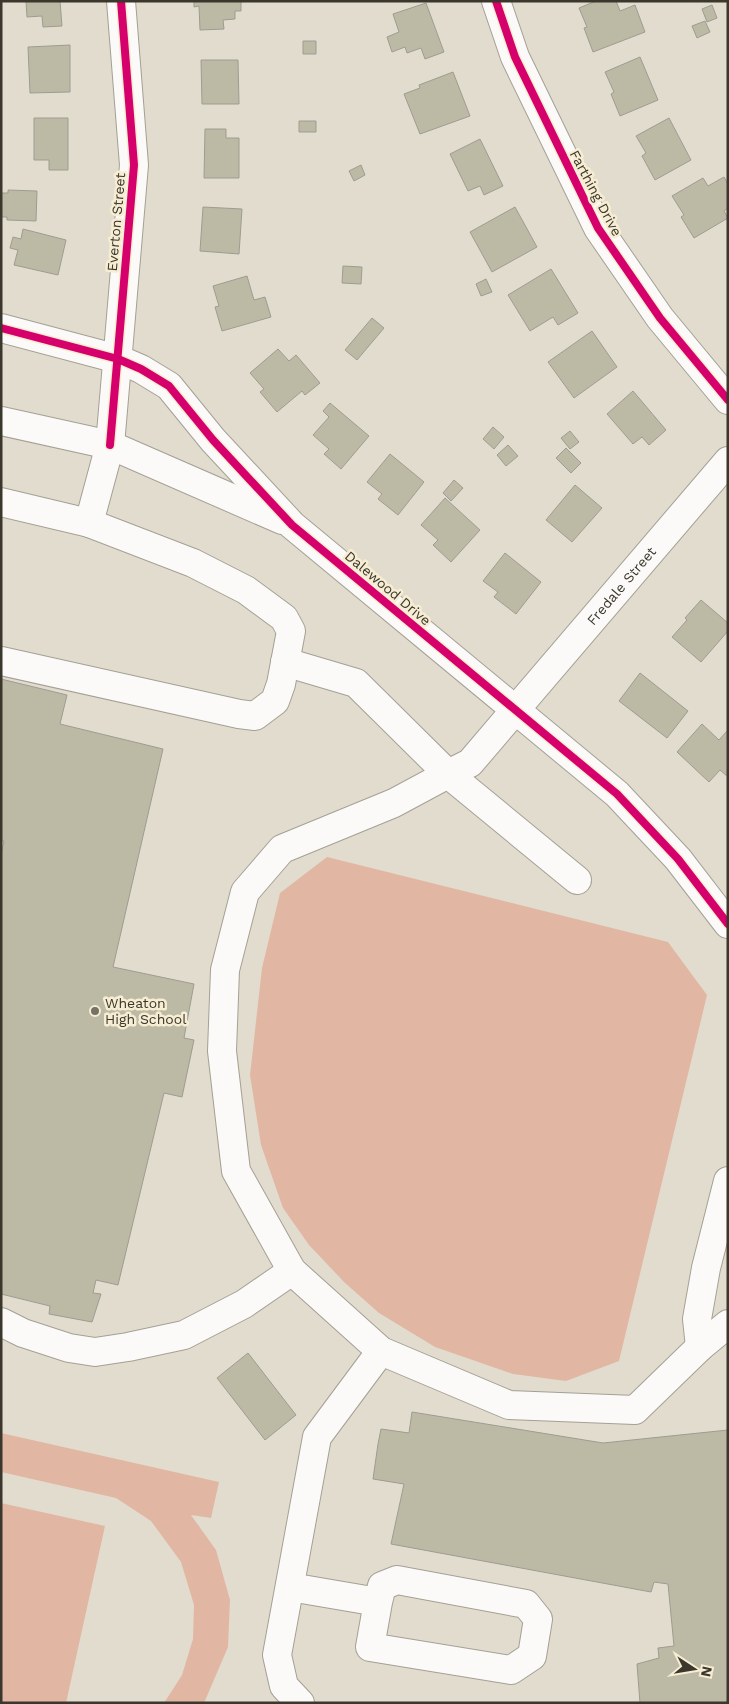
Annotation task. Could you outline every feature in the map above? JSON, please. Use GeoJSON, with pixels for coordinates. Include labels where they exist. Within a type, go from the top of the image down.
{"type":"FeatureCollection","features":[{"type":"Feature","properties":{"kind":"street","name":"Everton Street"},"geometry":{"type":"LineString","coordinates":[[89,523],[110,445],[134,165],[121,1]]}},
{"type":"Feature","properties":{"kind":"street","name":"Farthing Drive"},"geometry":{"type":"LineString","coordinates":[[496,1],[515,57],[598,228],[660,318],[728,400]]}},
{"type":"Feature","properties":{"kind":"street","name":"Dalewood Drive"},"geometry":{"type":"LineString","coordinates":[[1,328],[118,359],[141,369],[168,386],[213,440],[292,525],[617,794],[678,859],[728,924]]}},
{"type":"Feature","properties":{"kind":"street","name":"Dalewood Drive"},"geometry":{"type":"LineString","coordinates":[[1,422],[110,445],[292,525]]}},
{"type":"Feature","properties":{"kind":"street","name":"Fredale Street"},"geometry":{"type":"LineString","coordinates":[[728,461],[470,763],[394,803],[282,849],[245,892],[224,970],[222,1051],[236,1171],[292,1271],[381,1351],[509,1405],[635,1410],[700,1347],[728,1324]]}},
{"type":"Feature","properties":{"kind":"street"},"geometry":{"type":"LineString","coordinates":[[1,502],[89,523],[193,563],[246,590],[284,618],[291,630],[281,684],[275,700],[255,716],[1,661]]}},
{"type":"Feature","properties":{"kind":"street"},"geometry":{"type":"LineString","coordinates":[[285,662],[356,683],[448,774],[577,880]]}},
{"type":"Feature","properties":{"kind":"street"},"geometry":{"type":"LineString","coordinates":[[700,1347],[697,1319],[706,1268],[728,1181]]}},
{"type":"Feature","properties":{"kind":"street"},"geometry":{"type":"LineString","coordinates":[[1,1322],[23,1333],[69,1348],[95,1352],[128,1347],[184,1335],[244,1304],[292,1271]]}},
{"type":"Feature","properties":{"kind":"street"},"geometry":{"type":"LineString","coordinates":[[300,1703],[284,1686],[277,1655],[317,1437],[381,1351]]}},
{"type":"Feature","properties":{"kind":"street"},"geometry":{"type":"LineString","coordinates":[[397,1580],[526,1604],[538,1620],[532,1656],[511,1670],[370,1647],[378,1602],[382,1586],[397,1580]]}},
{"type":"Feature","properties":{"kind":"street"},"geometry":{"type":"LineString","coordinates":[[290,1587],[378,1602]]}},
{"type":"Feature","properties":{"kind":"shaded area"},"geometry":{"type":"Polygon","coordinates":[[[327,857],[668,942],[707,995],[619,1361],[566,1381],[513,1374],[435,1347],[379,1313],[344,1282],[309,1245],[283,1208],[261,1145],[250,1075],[262,968],[280,893],[327,857]]]}},
{"type":"Feature","properties":{"kind":"shaded area"},"geometry":{"type":"Polygon","coordinates":[[[1,1433],[219,1482],[211,1518],[191,1515],[216,1550],[230,1600],[228,1647],[204,1703],[164,1703],[182,1675],[193,1639],[194,1605],[181,1562],[151,1521],[116,1498],[1,1472],[1,1433]]]}},
{"type":"Feature","properties":{"kind":"shaded area"},"geometry":{"type":"Polygon","coordinates":[[[1,1503],[105,1526],[66,1703],[1,1703],[1,1503]]]}},
{"type":"Feature","properties":{"kind":"building"},"geometry":{"type":"Polygon","coordinates":[[[26,1],[60,1],[62,26],[43,27],[42,16],[27,17],[26,1]]]}},
{"type":"Feature","properties":{"kind":"building"},"geometry":{"type":"Polygon","coordinates":[[[194,1],[241,1],[241,11],[235,11],[235,19],[223,20],[224,29],[200,30],[199,6],[194,7],[194,1]]]}},
{"type":"Feature","properties":{"kind":"building"},"geometry":{"type":"Polygon","coordinates":[[[596,1],[616,1],[620,11],[635,5],[645,32],[593,52],[584,28],[587,27],[579,8],[596,1]]]}},
{"type":"Feature","properties":{"kind":"building"},"geometry":{"type":"Polygon","coordinates":[[[426,3],[444,52],[425,59],[421,48],[407,53],[405,47],[392,52],[387,37],[399,32],[393,14],[426,3]]]}},
{"type":"Feature","properties":{"kind":"building"},"geometry":{"type":"Polygon","coordinates":[[[712,5],[717,18],[707,22],[702,9],[712,5]]]}},
{"type":"Feature","properties":{"kind":"building"},"geometry":{"type":"Polygon","coordinates":[[[705,21],[710,32],[697,38],[692,26],[705,21]]]}},
{"type":"Feature","properties":{"kind":"building"},"geometry":{"type":"Polygon","coordinates":[[[303,41],[316,41],[316,54],[303,54],[303,41]]]}},
{"type":"Feature","properties":{"kind":"building"},"geometry":{"type":"Polygon","coordinates":[[[70,45],[70,92],[30,93],[28,47],[70,45]]]}},
{"type":"Feature","properties":{"kind":"building"},"geometry":{"type":"Polygon","coordinates":[[[640,57],[658,100],[620,116],[611,94],[614,92],[605,72],[640,57]]]}},
{"type":"Feature","properties":{"kind":"building"},"geometry":{"type":"Polygon","coordinates":[[[201,60],[238,60],[239,104],[202,104],[201,60]]]}},
{"type":"Feature","properties":{"kind":"building"},"geometry":{"type":"Polygon","coordinates":[[[453,72],[470,116],[420,134],[404,94],[420,88],[419,85],[453,72]]]}},
{"type":"Feature","properties":{"kind":"building"},"geometry":{"type":"Polygon","coordinates":[[[34,118],[68,118],[68,170],[49,170],[49,160],[34,160],[34,118]]]}},
{"type":"Feature","properties":{"kind":"building"},"geometry":{"type":"Polygon","coordinates":[[[669,118],[691,160],[655,180],[642,156],[646,153],[636,136],[669,118]]]}},
{"type":"Feature","properties":{"kind":"building"},"geometry":{"type":"Polygon","coordinates":[[[299,121],[316,121],[316,132],[299,132],[299,121]]]}},
{"type":"Feature","properties":{"kind":"building"},"geometry":{"type":"Polygon","coordinates":[[[205,129],[226,129],[226,138],[239,138],[239,178],[204,178],[205,129]]]}},
{"type":"Feature","properties":{"kind":"building"},"geometry":{"type":"Polygon","coordinates":[[[480,139],[503,186],[484,195],[480,186],[468,191],[450,154],[480,139]]]}},
{"type":"Feature","properties":{"kind":"building"},"geometry":{"type":"Polygon","coordinates":[[[361,165],[365,175],[354,181],[349,171],[361,165]]]}},
{"type":"Feature","properties":{"kind":"building"},"geometry":{"type":"Polygon","coordinates":[[[724,177],[728,184],[728,208],[724,211],[728,218],[694,238],[681,217],[684,215],[672,196],[703,178],[708,186],[724,177]]]}},
{"type":"Feature","properties":{"kind":"building"},"geometry":{"type":"Polygon","coordinates":[[[8,190],[37,191],[36,221],[7,220],[7,217],[1,217],[1,193],[8,193],[8,190]]]}},
{"type":"Feature","properties":{"kind":"building"},"geometry":{"type":"Polygon","coordinates":[[[203,207],[242,209],[239,254],[200,251],[203,207]]]}},
{"type":"Feature","properties":{"kind":"building"},"geometry":{"type":"Polygon","coordinates":[[[515,207],[537,247],[492,272],[470,232],[515,207]]]}},
{"type":"Feature","properties":{"kind":"building"},"geometry":{"type":"Polygon","coordinates":[[[23,229],[66,240],[58,275],[14,265],[18,250],[10,248],[13,237],[21,239],[23,229]]]}},
{"type":"Feature","properties":{"kind":"building"},"geometry":{"type":"Polygon","coordinates":[[[343,266],[362,267],[361,284],[342,283],[343,266]]]}},
{"type":"Feature","properties":{"kind":"building"},"geometry":{"type":"Polygon","coordinates":[[[551,269],[578,313],[558,325],[553,317],[530,331],[508,295],[551,269]]]}},
{"type":"Feature","properties":{"kind":"building"},"geometry":{"type":"Polygon","coordinates":[[[247,276],[254,300],[265,297],[271,317],[222,331],[215,307],[219,306],[213,286],[247,276]]]}},
{"type":"Feature","properties":{"kind":"building"},"geometry":{"type":"Polygon","coordinates":[[[486,279],[492,292],[481,296],[476,284],[486,279]]]}},
{"type":"Feature","properties":{"kind":"building"},"geometry":{"type":"Polygon","coordinates":[[[372,318],[384,328],[357,360],[345,350],[372,318]]]}},
{"type":"Feature","properties":{"kind":"building"},"geometry":{"type":"Polygon","coordinates":[[[592,331],[617,367],[574,398],[548,362],[592,331]]]}},
{"type":"Feature","properties":{"kind":"building"},"geometry":{"type":"Polygon","coordinates":[[[278,349],[289,361],[296,355],[320,383],[305,395],[302,391],[277,412],[260,392],[264,389],[250,373],[278,349]]]}},
{"type":"Feature","properties":{"kind":"building"},"geometry":{"type":"Polygon","coordinates":[[[633,391],[666,430],[649,445],[642,437],[633,444],[607,414],[633,391]]]}},
{"type":"Feature","properties":{"kind":"building"},"geometry":{"type":"Polygon","coordinates":[[[330,403],[369,436],[341,469],[324,454],[329,449],[313,435],[329,417],[323,411],[330,403]]]}},
{"type":"Feature","properties":{"kind":"building"},"geometry":{"type":"Polygon","coordinates":[[[493,427],[504,437],[494,449],[483,439],[493,427]]]}},
{"type":"Feature","properties":{"kind":"building"},"geometry":{"type":"Polygon","coordinates":[[[570,431],[579,442],[570,449],[561,438],[570,431]]]}},
{"type":"Feature","properties":{"kind":"building"},"geometry":{"type":"Polygon","coordinates":[[[508,445],[518,456],[506,466],[497,455],[508,445]]]}},
{"type":"Feature","properties":{"kind":"building"},"geometry":{"type":"Polygon","coordinates":[[[566,448],[581,463],[571,473],[556,458],[566,448]]]}},
{"type":"Feature","properties":{"kind":"building"},"geometry":{"type":"Polygon","coordinates":[[[390,454],[424,482],[398,515],[378,499],[382,494],[367,482],[390,454]]]}},
{"type":"Feature","properties":{"kind":"building"},"geometry":{"type":"Polygon","coordinates":[[[454,480],[463,488],[451,501],[443,493],[454,480]]]}},
{"type":"Feature","properties":{"kind":"building"},"geometry":{"type":"Polygon","coordinates":[[[575,485],[602,508],[572,542],[546,520],[575,485]]]}},
{"type":"Feature","properties":{"kind":"building"},"geometry":{"type":"Polygon","coordinates":[[[445,498],[480,530],[451,562],[433,545],[438,540],[421,525],[445,498]]]}},
{"type":"Feature","properties":{"kind":"building"},"geometry":{"type":"Polygon","coordinates":[[[505,553],[541,582],[516,614],[494,597],[498,592],[483,581],[505,553]]]}},
{"type":"Feature","properties":{"kind":"building"},"geometry":{"type":"Polygon","coordinates":[[[701,600],[728,623],[728,631],[701,662],[672,637],[701,600]]]}},
{"type":"Feature","properties":{"kind":"building"},"geometry":{"type":"Polygon","coordinates":[[[640,673],[688,711],[667,738],[619,701],[640,673]]]}},
{"type":"Feature","properties":{"kind":"building","name":"Wheaton High School"},"geometry":{"type":"Polygon","coordinates":[[[1,679],[67,695],[60,724],[163,749],[113,967],[194,984],[184,1038],[194,1040],[182,1097],[164,1093],[118,1285],[96,1280],[93,1293],[101,1294],[92,1322],[49,1314],[50,1306],[1,1294],[1,854],[4,841],[1,841],[1,679]]]}},
{"type":"Feature","properties":{"kind":"building"},"geometry":{"type":"Polygon","coordinates":[[[702,724],[719,740],[728,730],[728,777],[720,770],[709,782],[677,752],[702,724]]]}},
{"type":"Feature","properties":{"kind":"building"},"geometry":{"type":"Polygon","coordinates":[[[248,1353],[296,1415],[265,1440],[217,1378],[248,1353]]]}},
{"type":"Feature","properties":{"kind":"building"},"geometry":{"type":"Polygon","coordinates":[[[412,1412],[603,1443],[728,1430],[728,1703],[640,1703],[637,1664],[659,1658],[658,1648],[674,1646],[668,1584],[654,1582],[651,1592],[391,1544],[404,1484],[373,1479],[378,1444],[381,1429],[409,1433],[412,1412]]]}},
{"type":"Feature","properties":{"kind":"cycle path"},"geometry":{"type":"LineString","coordinates":[[110,445],[134,165],[121,1]]}},
{"type":"Feature","properties":{"kind":"cycle path"},"geometry":{"type":"LineString","coordinates":[[496,1],[515,57],[598,228],[660,318],[728,400]]}},
{"type":"Feature","properties":{"kind":"cycle path"},"geometry":{"type":"LineString","coordinates":[[1,328],[118,359],[141,369],[169,386],[213,440],[292,525],[617,794],[678,859],[728,924]]}},
{"type":"Feature","properties":{"kind":"place","name":"Wheaton High School"},"geometry":{"type":"Point","coordinates":[95,1011]}}]}
